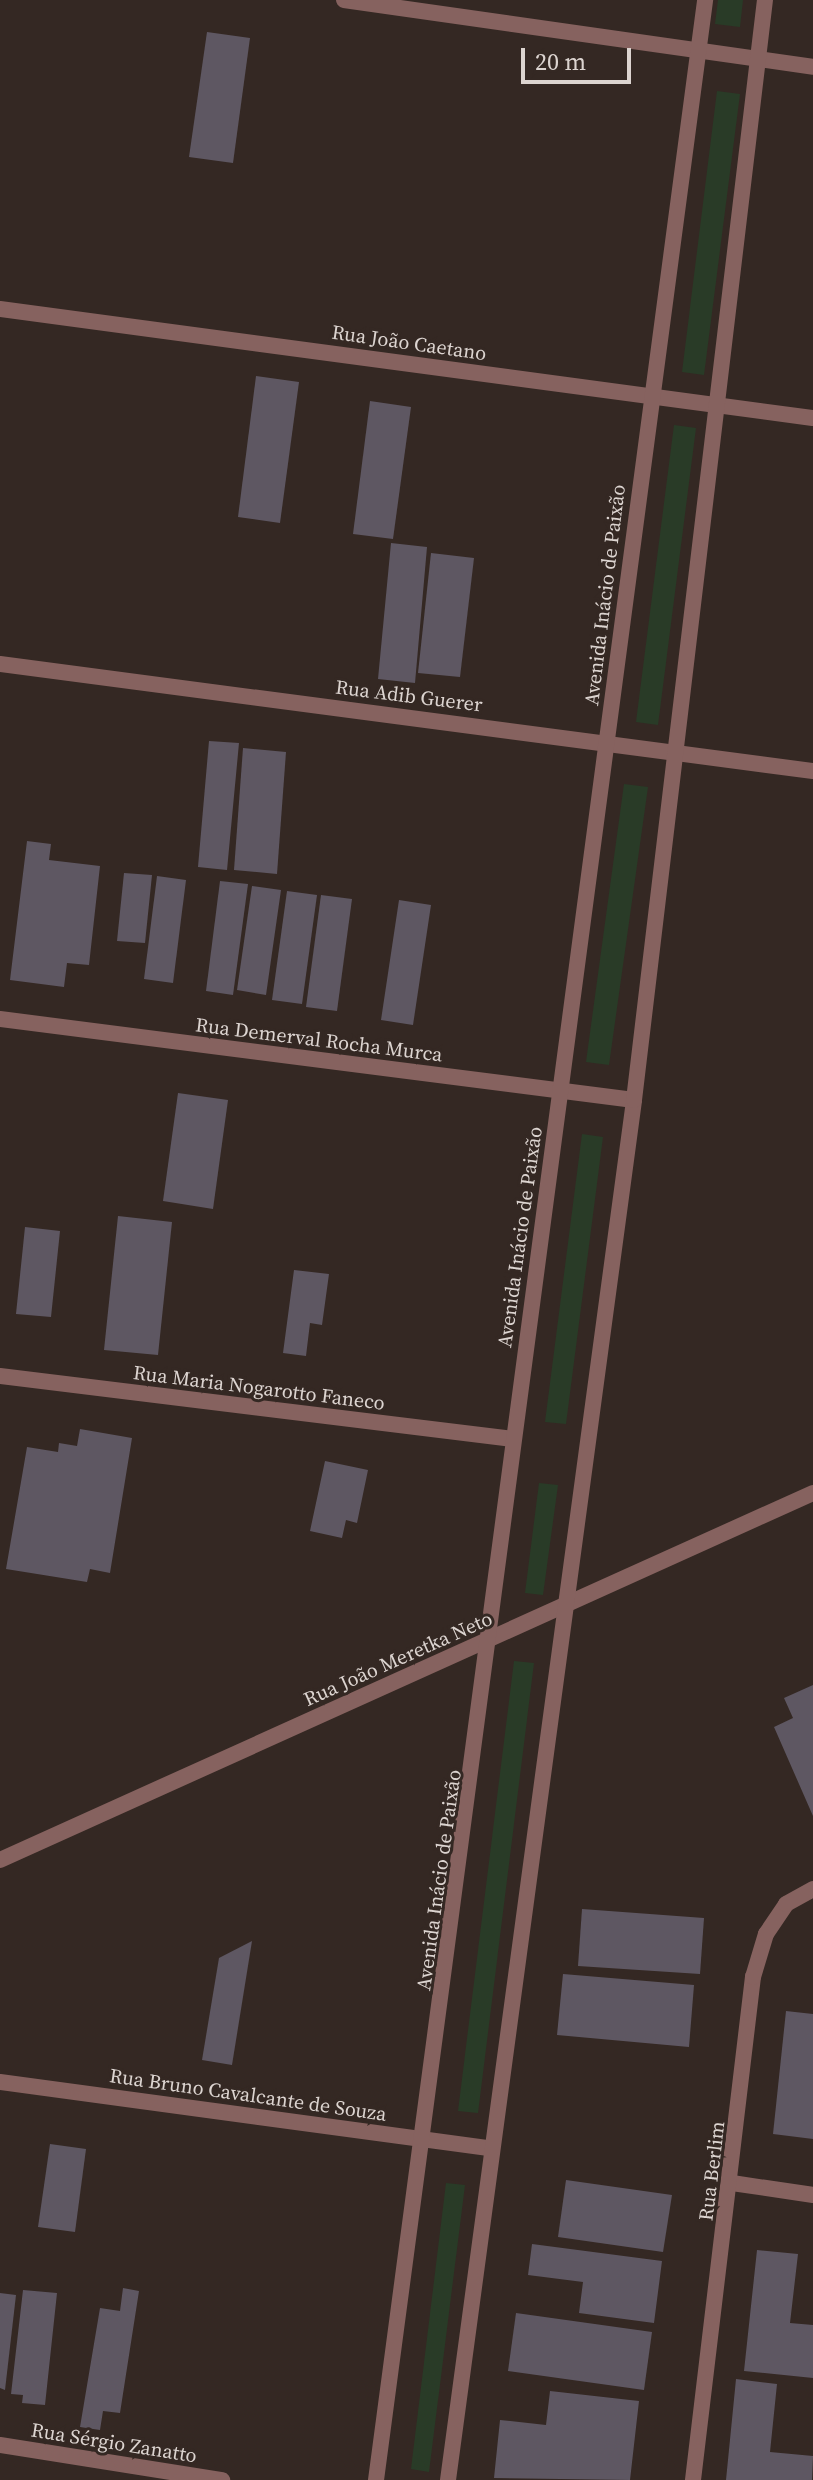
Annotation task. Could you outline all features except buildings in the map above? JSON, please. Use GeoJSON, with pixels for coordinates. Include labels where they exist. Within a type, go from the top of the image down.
{"type":"FeatureCollection","features":[{"type":"Feature","properties":{"kind":"street"},"geometry":{"type":"LineString","coordinates":[[344,0],[813,67]]}},
{"type":"Feature","properties":{"kind":"street","name":"Avenida Inácio de Paixão"},"geometry":{"type":"LineString","coordinates":[[376,2480],[491,1639],[513,1439],[705,0]]}},
{"type":"Feature","properties":{"kind":"street"},"geometry":{"type":"LineString","coordinates":[[448,2480],[634,1100],[765,0]]}},
{"type":"Feature","properties":{"kind":"street","name":"Rua João Caetano"},"geometry":{"type":"LineString","coordinates":[[0,309],[813,418]]}},
{"type":"Feature","properties":{"kind":"street","name":"Rua Adib Guerer"},"geometry":{"type":"LineString","coordinates":[[0,664],[606,741],[813,771]]}},
{"type":"Feature","properties":{"kind":"street","name":"Rua Demerval Rocha Murca"},"geometry":{"type":"LineString","coordinates":[[0,1019],[634,1100]]}},
{"type":"Feature","properties":{"kind":"street","name":"Rua Maria Nogarotto Faneco"},"geometry":{"type":"LineString","coordinates":[[0,1376],[513,1439]]}},
{"type":"Feature","properties":{"kind":"street","name":"Rua João Meretka Neto"},"geometry":{"type":"LineString","coordinates":[[0,1860],[813,1493]]}},
{"type":"Feature","properties":{"kind":"street","name":"Rua Berlim"},"geometry":{"type":"LineString","coordinates":[[693,2480],[732,2183],[753,1977],[766,1934],[786,1904],[813,1889]]}},
{"type":"Feature","properties":{"kind":"street","name":"Rua Bruno Cavalcante de Souza"},"geometry":{"type":"LineString","coordinates":[[0,2082],[491,2148]]}},
{"type":"Feature","properties":{"kind":"street"},"geometry":{"type":"LineString","coordinates":[[732,2183],[813,2195]]}},
{"type":"Feature","properties":{"kind":"street","name":"Rua Sérgio Zanatto"},"geometry":{"type":"LineString","coordinates":[[0,2445],[222,2480]]}},
{"type":"Feature","properties":{"kind":"green space"},"geometry":{"type":"Polygon","coordinates":[[[718,0],[743,0],[740,27],[715,24],[718,0]]]}},
{"type":"Feature","properties":{"kind":"green space"},"geometry":{"type":"Polygon","coordinates":[[[717,91],[740,94],[704,375],[682,372],[717,91]]]}},
{"type":"Feature","properties":{"kind":"green space"},"geometry":{"type":"Polygon","coordinates":[[[674,425],[696,428],[658,725],[636,722],[674,425]]]}},
{"type":"Feature","properties":{"kind":"green space"},"geometry":{"type":"Polygon","coordinates":[[[624,784],[648,787],[609,1065],[586,1062],[624,784]]]}},
{"type":"Feature","properties":{"kind":"green space"},"geometry":{"type":"Polygon","coordinates":[[[582,1134],[603,1137],[566,1424],[545,1422],[582,1134]]]}},
{"type":"Feature","properties":{"kind":"green space"},"geometry":{"type":"Polygon","coordinates":[[[539,1483],[558,1485],[543,1595],[525,1593],[539,1483]]]}},
{"type":"Feature","properties":{"kind":"green space"},"geometry":{"type":"Polygon","coordinates":[[[514,1661],[534,1663],[478,2113],[458,2111],[514,1661]]]}},
{"type":"Feature","properties":{"kind":"green space"},"geometry":{"type":"Polygon","coordinates":[[[446,2183],[465,2185],[429,2472],[411,2469],[446,2183]]]}}]}
